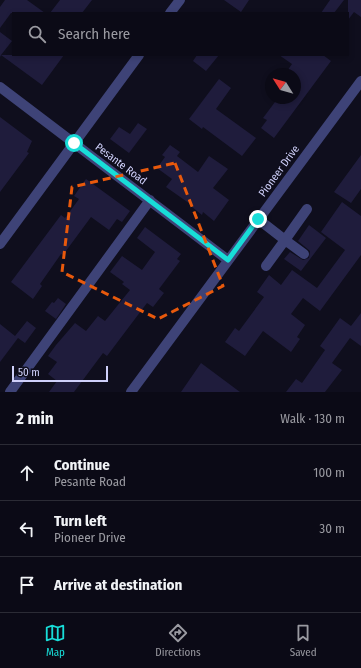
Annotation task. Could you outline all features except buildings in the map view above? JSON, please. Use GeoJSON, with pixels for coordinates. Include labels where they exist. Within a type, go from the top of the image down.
{"type":"FeatureCollection","features":[{"type":"Feature","properties":{"kind":"street"},"geometry":{"type":"LineString","coordinates":[[171,12],[180,0]]}},
{"type":"Feature","properties":{"kind":"street"},"geometry":{"type":"LineString","coordinates":[[0,244],[138,56]]}},
{"type":"Feature","properties":{"kind":"street","name":"Pioneer Drive"},"geometry":{"type":"LineString","coordinates":[[131,392],[361,80]]}},
{"type":"Feature","properties":{"kind":"street","name":"Pesante Road"},"geometry":{"type":"LineString","coordinates":[[0,87],[228,260]]}},
{"type":"Feature","properties":{"kind":"street"},"geometry":{"type":"LineString","coordinates":[[10,392],[150,200]]}},
{"type":"Feature","properties":{"kind":"street"},"geometry":{"type":"LineString","coordinates":[[266,266],[307,210]]}},
{"type":"Feature","properties":{"kind":"street"},"geometry":{"type":"LineString","coordinates":[[258,219],[304,254]]}},
{"type":"Feature","properties":{"kind":"highlighted area"},"geometry":{"type":"Polygon","coordinates":[[[175,163],[223,286],[158,319],[62,272],[72,187],[175,163]]]}},
{"type":"Feature","properties":{"kind":"route"},"geometry":{"type":"LineString","coordinates":[[74,143],[228,260],[258,219]]}}]}
